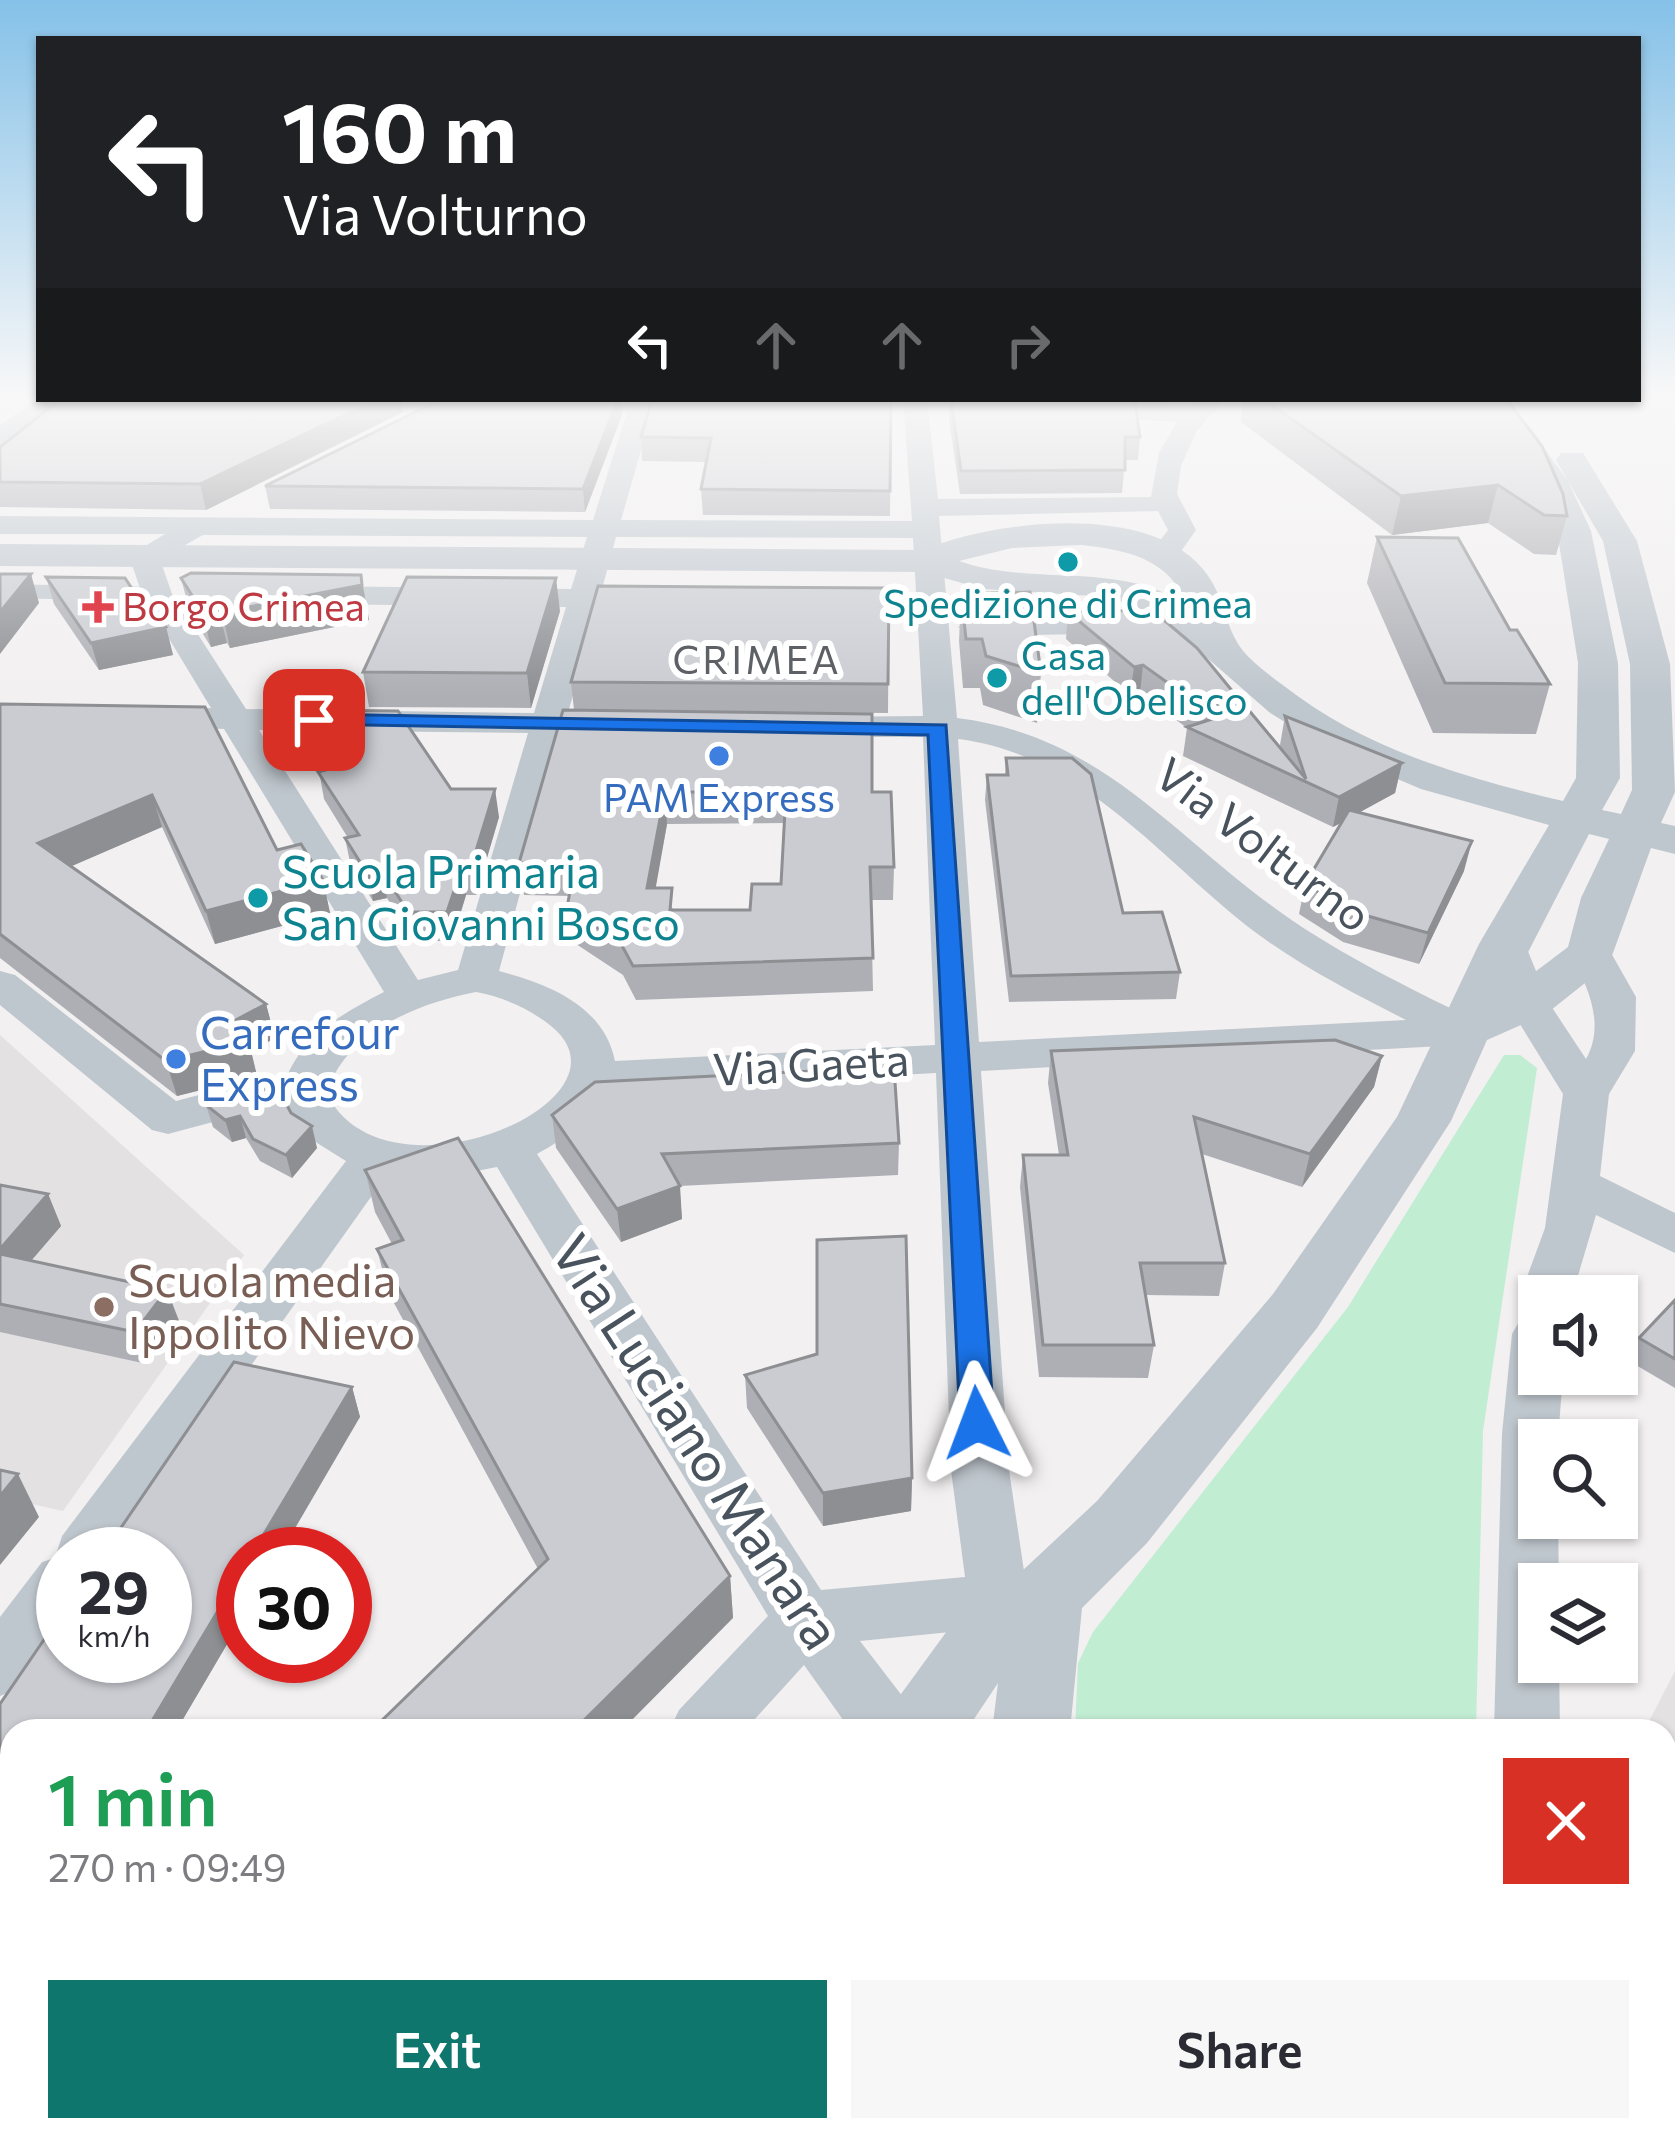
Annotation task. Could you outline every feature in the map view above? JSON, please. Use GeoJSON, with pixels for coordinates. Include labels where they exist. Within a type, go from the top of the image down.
{"type":"FeatureCollection","features":[{"type":"Feature","properties":{"kind":"street"},"geometry":{"type":"LineString","coordinates":[[476,979],[614,496]]}},
{"type":"Feature","properties":{"kind":"street"},"geometry":{"type":"LineString","coordinates":[[916,496],[938,729],[980,1470],[1016,1608],[1030,1719]]}},
{"type":"Feature","properties":{"kind":"street"},"geometry":{"type":"LineString","coordinates":[[1094,536],[1157,496]]}},
{"type":"Feature","properties":{"kind":"street"},"geometry":{"type":"LineString","coordinates":[[1461,1031],[1528,1003],[1591,953],[1622,828],[1598,778],[1598,663],[1588,590],[1574,531],[1559,496]]}},
{"type":"Feature","properties":{"kind":"street"},"geometry":{"type":"LineString","coordinates":[[929,1719],[982,1644],[1016,1608],[1121,1522],[1295,1311],[1423,1121],[1504,944],[1654,790],[1650,664],[1637,597],[1609,521],[1593,496]]}},
{"type":"Feature","properties":{"kind":"street"},"geometry":{"type":"LineString","coordinates":[[923,572],[1156,500]]}},
{"type":"Feature","properties":{"kind":"street"},"geometry":{"type":"LineString","coordinates":[[1102,589],[1165,554],[1182,530],[1156,500]]}},
{"type":"Feature","properties":{"kind":"street"},"geometry":{"type":"LineString","coordinates":[[144,556],[252,503]]}},
{"type":"Feature","properties":{"kind":"street"},"geometry":{"type":"LineString","coordinates":[[0,525],[207,525],[598,543],[964,575],[1146,597],[1202,635],[1284,704],[1345,741],[1469,790],[1622,828]]}},
{"type":"Feature","properties":{"kind":"street"},"geometry":{"type":"LineString","coordinates":[[923,572],[955,550],[1017,539],[1094,536],[1165,554],[1198,584],[1213,618],[1202,635]]}},
{"type":"Feature","properties":{"kind":"street"},"geometry":{"type":"LineString","coordinates":[[1017,539],[1008,559],[1011,568],[1031,584]]}},
{"type":"Feature","properties":{"kind":"street"},"geometry":{"type":"LineString","coordinates":[[0,555],[144,556],[598,543]]}},
{"type":"Feature","properties":{"kind":"street"},"geometry":{"type":"LineString","coordinates":[[144,556],[172,594],[236,719],[407,995]]}},
{"type":"Feature","properties":{"kind":"street"},"geometry":{"type":"LineString","coordinates":[[923,572],[1202,635]]}},
{"type":"Feature","properties":{"kind":"street"},"geometry":{"type":"LineString","coordinates":[[0,591],[172,594]]}},
{"type":"Feature","properties":{"kind":"street"},"geometry":{"type":"LineString","coordinates":[[279,595],[683,599]]}},
{"type":"Feature","properties":{"kind":"street"},"geometry":{"type":"LineString","coordinates":[[118,718],[654,724]]}},
{"type":"Feature","properties":{"kind":"street","name":"Via Volturno"},"geometry":{"type":"LineString","coordinates":[[772,726],[938,729],[1004,736],[1081,769],[1300,945],[1461,1031]]}},
{"type":"Feature","properties":{"kind":"street"},"geometry":{"type":"LineString","coordinates":[[1504,944],[1528,1003],[1586,1094]]}},
{"type":"Feature","properties":{"kind":"street"},"geometry":{"type":"LineString","coordinates":[[1553,1275],[1570,1228],[1578,1185],[1586,1094],[1613,1051],[1615,1004],[1591,953]]}},
{"type":"Feature","properties":{"kind":"street"},"geometry":{"type":"LineString","coordinates":[[476,979],[509,984],[557,1008],[576,1024],[591,1050],[592,1077],[574,1104],[509,1148],[456,1161],[417,1163],[375,1156],[336,1138],[309,1110],[302,1084],[310,1063],[332,1041],[407,995],[428,986],[476,979]]}},
{"type":"Feature","properties":{"kind":"street"},"geometry":{"type":"LineString","coordinates":[[0,984],[168,1118],[302,1084]]}},
{"type":"Feature","properties":{"kind":"street","name":"Via Gaeta"},"geometry":{"type":"LineString","coordinates":[[592,1077],[1461,1031]]}},
{"type":"Feature","properties":{"kind":"street","name":"Via Luciano Manara"},"geometry":{"type":"LineString","coordinates":[[509,1148],[761,1556],[881,1719]]}},
{"type":"Feature","properties":{"kind":"street"},"geometry":{"type":"LineString","coordinates":[[102,1527],[375,1156]]}},
{"type":"Feature","properties":{"kind":"street"},"geometry":{"type":"LineString","coordinates":[[1578,1185],[1675,1234]]}},
{"type":"Feature","properties":{"kind":"street"},"geometry":{"type":"LineString","coordinates":[[1527,1719],[1534,1395]]}},
{"type":"Feature","properties":{"kind":"street"},"geometry":{"type":"LineString","coordinates":[[713,1719],[806,1619],[1016,1608]]}},
{"type":"Feature","properties":{"kind":"street"},"geometry":{"type":"LineString","coordinates":[[0,1666],[36,1617]]}},
{"type":"Feature","properties":{"kind":"shaded area","name":"Scuola media Ippolito Nievo"},"geometry":{"type":"Polygon","coordinates":[[[0,1035],[244,1255],[63,1511],[0,1497],[0,1035]]]}},
{"type":"Feature","properties":{"kind":"shaded area"},"geometry":{"type":"Polygon","coordinates":[[[1675,1671],[1675,1719],[1650,1719],[1675,1671]]]}},
{"type":"Feature","properties":{"kind":"green space"},"geometry":{"type":"Polygon","coordinates":[[[1504,1055],[1520,1055],[1537,1068],[1483,1431],[1476,1719],[1076,1719],[1078,1663],[1093,1632],[1348,1307],[1504,1055]]]}},
{"type":"Feature","properties":{"kind":"building"},"geometry":{"type":"Polygon","coordinates":[[[1515,496],[1563,496],[1567,516],[1544,515],[1515,496]]]}},
{"type":"Feature","properties":{"kind":"building"},"geometry":{"type":"Polygon","coordinates":[[[1377,537],[1458,538],[1510,630],[1517,630],[1550,684],[1445,683],[1377,537]]]}},
{"type":"Feature","properties":{"kind":"building"},"geometry":{"type":"Polygon","coordinates":[[[191,573],[361,575],[362,585],[222,612],[218,608],[202,611],[181,578],[191,573]]]}},
{"type":"Feature","properties":{"kind":"building"},"geometry":{"type":"Polygon","coordinates":[[[0,574],[31,574],[0,612],[0,574]]]}},
{"type":"Feature","properties":{"kind":"building"},"geometry":{"type":"Polygon","coordinates":[[[46,577],[125,578],[144,607],[151,603],[166,627],[91,643],[46,577]]]}},
{"type":"Feature","properties":{"kind":"building"},"geometry":{"type":"Polygon","coordinates":[[[407,577],[556,578],[527,673],[363,672],[407,577]]]}},
{"type":"Feature","properties":{"kind":"building"},"geometry":{"type":"Polygon","coordinates":[[[598,586],[889,588],[888,684],[571,682],[598,586]]]}},
{"type":"Feature","properties":{"kind":"building"},"geometry":{"type":"Polygon","coordinates":[[[1030,592],[1041,673],[986,656],[982,639],[966,639],[961,594],[1030,592]]]}},
{"type":"Feature","properties":{"kind":"building"},"geometry":{"type":"Polygon","coordinates":[[[1152,610],[1197,648],[1243,704],[1196,703],[1143,665],[1134,667],[1068,612],[1152,610]]]}},
{"type":"Feature","properties":{"kind":"building"},"geometry":{"type":"Polygon","coordinates":[[[0,704],[205,707],[277,850],[301,844],[323,880],[206,911],[152,795],[38,843],[266,1004],[232,1022],[248,1041],[166,1061],[0,934],[0,704]]]}},
{"type":"Feature","properties":{"kind":"building"},"geometry":{"type":"Polygon","coordinates":[[[1247,708],[1306,779],[1285,716],[1402,763],[1339,797],[1187,727],[1247,708]]]}},
{"type":"Feature","properties":{"kind":"building"},"geometry":{"type":"Polygon","coordinates":[[[292,710],[398,711],[451,789],[495,789],[471,867],[462,867],[447,912],[408,912],[381,869],[367,873],[345,838],[359,835],[318,772],[329,769],[292,710]]]}},
{"type":"Feature","properties":{"kind":"building"},"geometry":{"type":"Polygon","coordinates":[[[563,710],[872,714],[872,792],[891,792],[894,867],[870,867],[873,958],[633,966],[620,942],[567,908],[575,863],[519,863],[563,710]],[[665,792],[647,888],[672,888],[670,910],[750,910],[752,884],[781,884],[786,792],[665,792]]]}},
{"type":"Feature","properties":{"kind":"building"},"geometry":{"type":"Polygon","coordinates":[[[1006,758],[1072,758],[1091,774],[1123,913],[1162,912],[1180,972],[1011,976],[987,775],[1008,775],[1006,758]]]}},
{"type":"Feature","properties":{"kind":"building"},"geometry":{"type":"Polygon","coordinates":[[[1349,810],[1472,841],[1428,933],[1350,911],[1305,884],[1349,810]]]}},
{"type":"Feature","properties":{"kind":"building"},"geometry":{"type":"Polygon","coordinates":[[[1335,1040],[1382,1056],[1310,1154],[1194,1117],[1225,1263],[1140,1263],[1154,1345],[1043,1345],[1023,1155],[1068,1155],[1051,1051],[1335,1040]]]}},
{"type":"Feature","properties":{"kind":"building"},"geometry":{"type":"Polygon","coordinates":[[[894,1067],[899,1143],[662,1154],[680,1186],[617,1209],[552,1115],[595,1082],[894,1067]]]}},
{"type":"Feature","properties":{"kind":"building"},"geometry":{"type":"Polygon","coordinates":[[[277,1086],[291,1113],[312,1126],[286,1155],[253,1139],[240,1116],[225,1120],[206,1105],[277,1086]]]}},
{"type":"Feature","properties":{"kind":"building"},"geometry":{"type":"Polygon","coordinates":[[[458,1138],[730,1576],[585,1719],[383,1719],[548,1559],[377,1249],[403,1240],[365,1170],[458,1138]]]}},
{"type":"Feature","properties":{"kind":"building"},"geometry":{"type":"Polygon","coordinates":[[[0,1185],[48,1194],[0,1249],[0,1185]]]}},
{"type":"Feature","properties":{"kind":"building"},"geometry":{"type":"Polygon","coordinates":[[[906,1236],[912,1478],[823,1493],[745,1375],[817,1354],[817,1240],[906,1236]]]}},
{"type":"Feature","properties":{"kind":"building"},"geometry":{"type":"Polygon","coordinates":[[[0,1254],[167,1290],[135,1332],[0,1304],[0,1254]]]}},
{"type":"Feature","properties":{"kind":"building"},"geometry":{"type":"Polygon","coordinates":[[[1675,1300],[1675,1359],[1639,1338],[1675,1300]]]}},
{"type":"Feature","properties":{"kind":"building"},"geometry":{"type":"Polygon","coordinates":[[[234,1362],[352,1387],[268,1527],[216,1527],[216,1614],[192,1654],[192,1527],[121,1527],[234,1362]]]}},
{"type":"Feature","properties":{"kind":"building"},"geometry":{"type":"Polygon","coordinates":[[[0,1470],[18,1474],[0,1496],[0,1470]]]}},
{"type":"Feature","properties":{"kind":"building"},"geometry":{"type":"Polygon","coordinates":[[[36,1651],[36,1683],[175,1683],[153,1719],[0,1719],[0,1704],[36,1651]]]}},
{"type":"Feature","properties":{"kind":"place","name":"Spedizione di Crimea"},"geometry":{"type":"Point","coordinates":[1068,562]}},
{"type":"Feature","properties":{"kind":"place","name":"Borgo Crimea"},"geometry":{"type":"Point","coordinates":[98,607]}},
{"type":"Feature","properties":{"kind":"place","name":"Casa dell'Obelisco"},"geometry":{"type":"Point","coordinates":[997,678]}},
{"type":"Feature","properties":{"kind":"place","name":"PAM Express"},"geometry":{"type":"Point","coordinates":[719,756]}},
{"type":"Feature","properties":{"kind":"place","name":"Scuola Primaria San Giovanni Bosco"},"geometry":{"type":"Point","coordinates":[258,898]}},
{"type":"Feature","properties":{"kind":"place","name":"Carrefour Express"},"geometry":{"type":"Point","coordinates":[176,1059]}},
{"type":"Feature","properties":{"kind":"place","name":"Scuola media Ippolito Nievo"},"geometry":{"type":"Point","coordinates":[104,1307]}},
{"type":"Feature","properties":{"kind":"district","name":"CRIMEA"},"geometry":{"type":"Point","coordinates":[757,660]}},
{"type":"Feature","properties":{"kind":"route"},"geometry":{"type":"LineString","coordinates":[[314,720],[938,729],[977,1423]]}}]}
